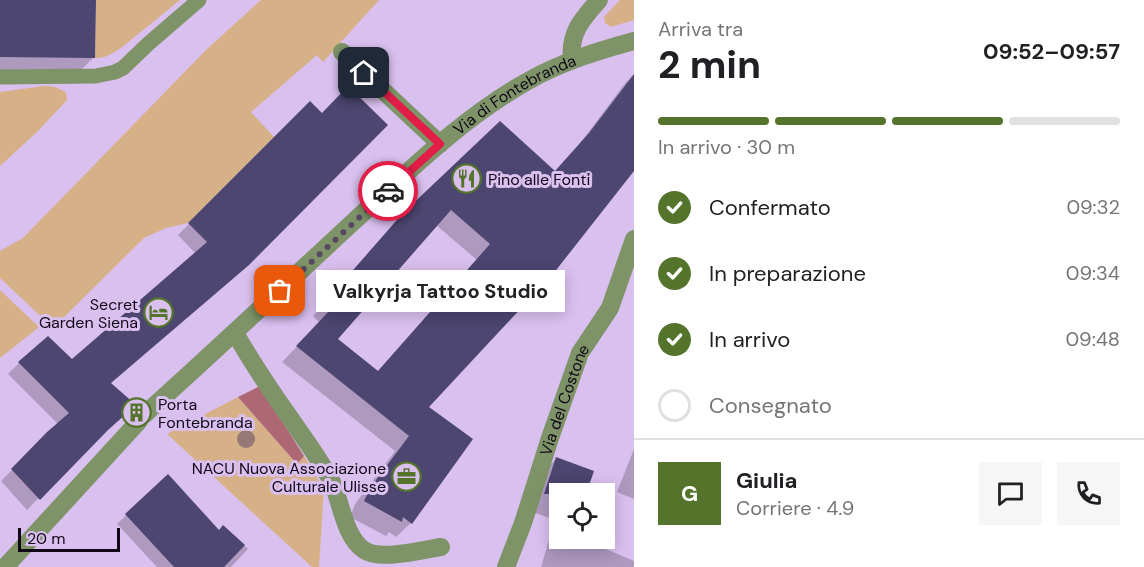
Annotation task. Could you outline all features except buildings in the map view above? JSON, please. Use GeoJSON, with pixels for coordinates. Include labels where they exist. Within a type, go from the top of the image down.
{"type":"FeatureCollection","features":[{"type":"Feature","properties":{"kind":"street"},"geometry":{"type":"LineString","coordinates":[[572,60],[571,49],[576,30],[599,0]]}},
{"type":"Feature","properties":{"kind":"street","name":"Via di Fontebranda"},"geometry":{"type":"LineString","coordinates":[[5,567],[142,418],[440,144],[493,102],[535,77],[572,60],[634,41]]}},
{"type":"Feature","properties":{"kind":"street"},"geometry":{"type":"LineString","coordinates":[[342,52],[440,144]]}},
{"type":"Feature","properties":{"kind":"street","name":"Via del Costone"},"geometry":{"type":"LineString","coordinates":[[506,567],[580,353],[610,308],[634,239]]}},
{"type":"Feature","properties":{"kind":"street"},"geometry":{"type":"LineString","coordinates":[[235,333],[258,372],[332,481],[346,523],[359,546],[365,551],[388,555],[441,547]]}},
{"type":"Feature","properties":{"kind":"lane"},"geometry":{"type":"LineString","coordinates":[[0,77],[96,76],[115,72],[123,68],[199,0]]}},
{"type":"Feature","properties":{"kind":"shaded area"},"geometry":{"type":"Polygon","coordinates":[[[96,0],[180,0],[121,48],[108,55],[95,58],[96,0]]]}},
{"type":"Feature","properties":{"kind":"shaded area"},"geometry":{"type":"Polygon","coordinates":[[[261,0],[379,0],[323,62],[317,55],[251,112],[274,137],[188,223],[166,228],[144,238],[53,328],[0,278],[0,251],[23,238],[206,50],[261,0]]]}},
{"type":"Feature","properties":{"kind":"shaded area"},"geometry":{"type":"Polygon","coordinates":[[[620,0],[634,0],[634,20],[611,27],[605,23],[604,17],[620,0]]]}},
{"type":"Feature","properties":{"kind":"shaded area"},"geometry":{"type":"Polygon","coordinates":[[[44,86],[55,87],[63,91],[66,93],[67,100],[0,166],[0,92],[44,86]]]}},
{"type":"Feature","properties":{"kind":"shaded area"},"geometry":{"type":"Polygon","coordinates":[[[0,290],[39,327],[0,358],[0,290]]]}},
{"type":"Feature","properties":{"kind":"shaded area"},"geometry":{"type":"Polygon","coordinates":[[[260,386],[304,456],[297,464],[238,397],[260,386]]]}},
{"type":"Feature","properties":{"kind":"shaded area"},"geometry":{"type":"Polygon","coordinates":[[[238,397],[297,464],[304,456],[324,489],[319,567],[312,567],[167,434],[238,397]]]}},
{"type":"Feature","properties":{"kind":"way so far"},"geometry":{"type":"LineString","coordinates":[[280,291],[388,191]]}},
{"type":"Feature","properties":{"kind":"place","name":"Pino alle Fonti"},"geometry":{"type":"Point","coordinates":[467,179]}},
{"type":"Feature","properties":{"kind":"place","name":"Valkyrja Tattoo Studio"},"geometry":{"type":"Point","coordinates":[280,291]}},
{"type":"Feature","properties":{"kind":"place","name":"Secret Garden Siena"},"geometry":{"type":"Point","coordinates":[159,313]}},
{"type":"Feature","properties":{"kind":"place","name":"Porta Fontebranda"},"geometry":{"type":"Point","coordinates":[137,413]}},
{"type":"Feature","properties":{"kind":"place","name":"NACU Nuova Associazione Culturale Ulisse"},"geometry":{"type":"Point","coordinates":[407,477]}},
{"type":"Feature","properties":{"kind":"route"},"geometry":{"type":"LineString","coordinates":[[364,73],[440,144],[388,191]]}}]}
